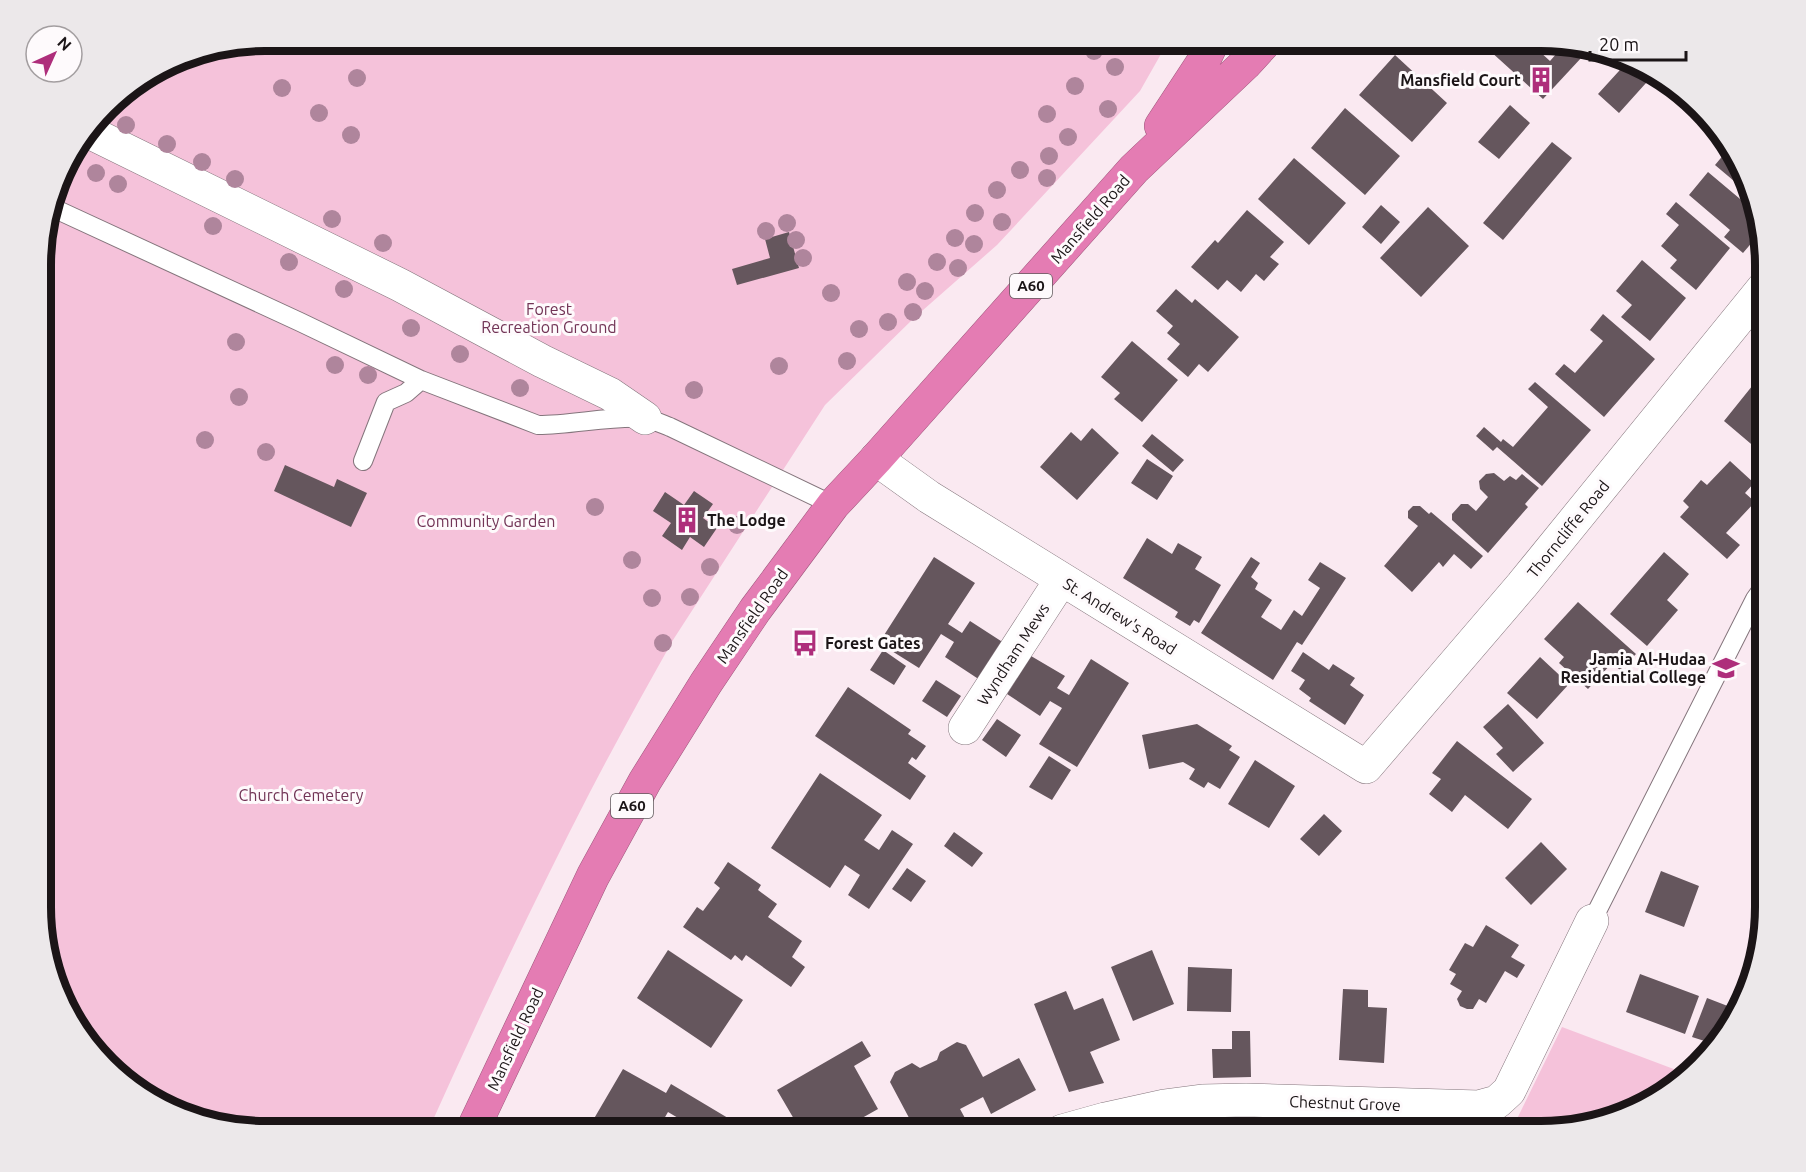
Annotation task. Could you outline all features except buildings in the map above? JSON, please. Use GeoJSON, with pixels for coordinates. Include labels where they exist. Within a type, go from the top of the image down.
{"type":"FeatureCollection","features":[{"type":"Feature","properties":{"kind":"highway","name":"Mansfield Road"},"geometry":{"type":"LineString","coordinates":[[1134,170],[1208,51]]}},
{"type":"Feature","properties":{"kind":"highway","name":"Mansfield Road"},"geometry":{"type":"LineString","coordinates":[[477,1121],[593,876],[645,781],[701,690],[755,610],[833,505],[1134,170],[1256,51]]}},
{"type":"Feature","properties":{"kind":"street"},"geometry":{"type":"LineString","coordinates":[[95,135],[400,285],[542,361],[610,394],[645,418]]}},
{"type":"Feature","properties":{"kind":"street","name":"Thorncliffe Road"},"geometry":{"type":"LineString","coordinates":[[1366,767],[1522,585],[1755,298]]}},
{"type":"Feature","properties":{"kind":"street","name":"St. Andrew's Road"},"geometry":{"type":"LineString","coordinates":[[876,459],[929,497],[1061,580],[1366,767]]}},
{"type":"Feature","properties":{"kind":"street","name":"Wyndham Mews"},"geometry":{"type":"LineString","coordinates":[[964,728],[1061,580]]}},
{"type":"Feature","properties":{"kind":"street","name":"Chestnut Grove"},"geometry":{"type":"LineString","coordinates":[[1101,1121],[1202,1101],[1246,1100],[1479,1107],[1497,1102],[1509,1091],[1592,921]]}},
{"type":"Feature","properties":{"kind":"lane"},"geometry":{"type":"LineString","coordinates":[[58,210],[421,380],[538,425],[645,418],[670,427],[833,505]]}},
{"type":"Feature","properties":{"kind":"lane"},"geometry":{"type":"LineString","coordinates":[[363,461],[386,402],[406,393],[421,380]]}},
{"type":"Feature","properties":{"kind":"lane"},"geometry":{"type":"LineString","coordinates":[[1592,921],[1755,599]]}},
{"type":"Feature","properties":{"kind":"green space"},"geometry":{"type":"Polygon","coordinates":[[[251,51],[1162,51],[1140,91],[997,245],[914,318],[825,405],[673,640],[590,792],[487,1003],[433,1121],[251,1121],[196,1110],[146,1085],[104,1048],[87,1026],[73,1002],[58,962],[51,921],[51,251],[62,196],[87,146],[124,104],[146,87],[170,73],[210,58],[251,51]]]}},
{"type":"Feature","properties":{"kind":"green space"},"geometry":{"type":"Polygon","coordinates":[[[1562,1027],[1679,1071],[1636,1099],[1610,1110],[1555,1121],[1516,1121],[1562,1027]]]}},
{"type":"Feature","properties":{"kind":"place","name":"Mansfield Court"},"geometry":{"type":"Point","coordinates":[1541,80]}},
{"type":"Feature","properties":{"kind":"place","name":"The Lodge"},"geometry":{"type":"Point","coordinates":[687,520]}},
{"type":"Feature","properties":{"kind":"place","name":"Forest Gates"},"geometry":{"type":"Point","coordinates":[805,643]}},
{"type":"Feature","properties":{"kind":"place","name":"Jamia Al-Hudaa Residential College"},"geometry":{"type":"Point","coordinates":[1726,668]}},
{"type":"Feature","properties":{"kind":"park label","name":"Forest Recreation Ground"},"geometry":{"type":"Point","coordinates":[549,318]}},
{"type":"Feature","properties":{"kind":"park label","name":"Community Garden"},"geometry":{"type":"Point","coordinates":[486,521]}},
{"type":"Feature","properties":{"kind":"park label","name":"Church Cemetery"},"geometry":{"type":"Point","coordinates":[301,795]}}]}
